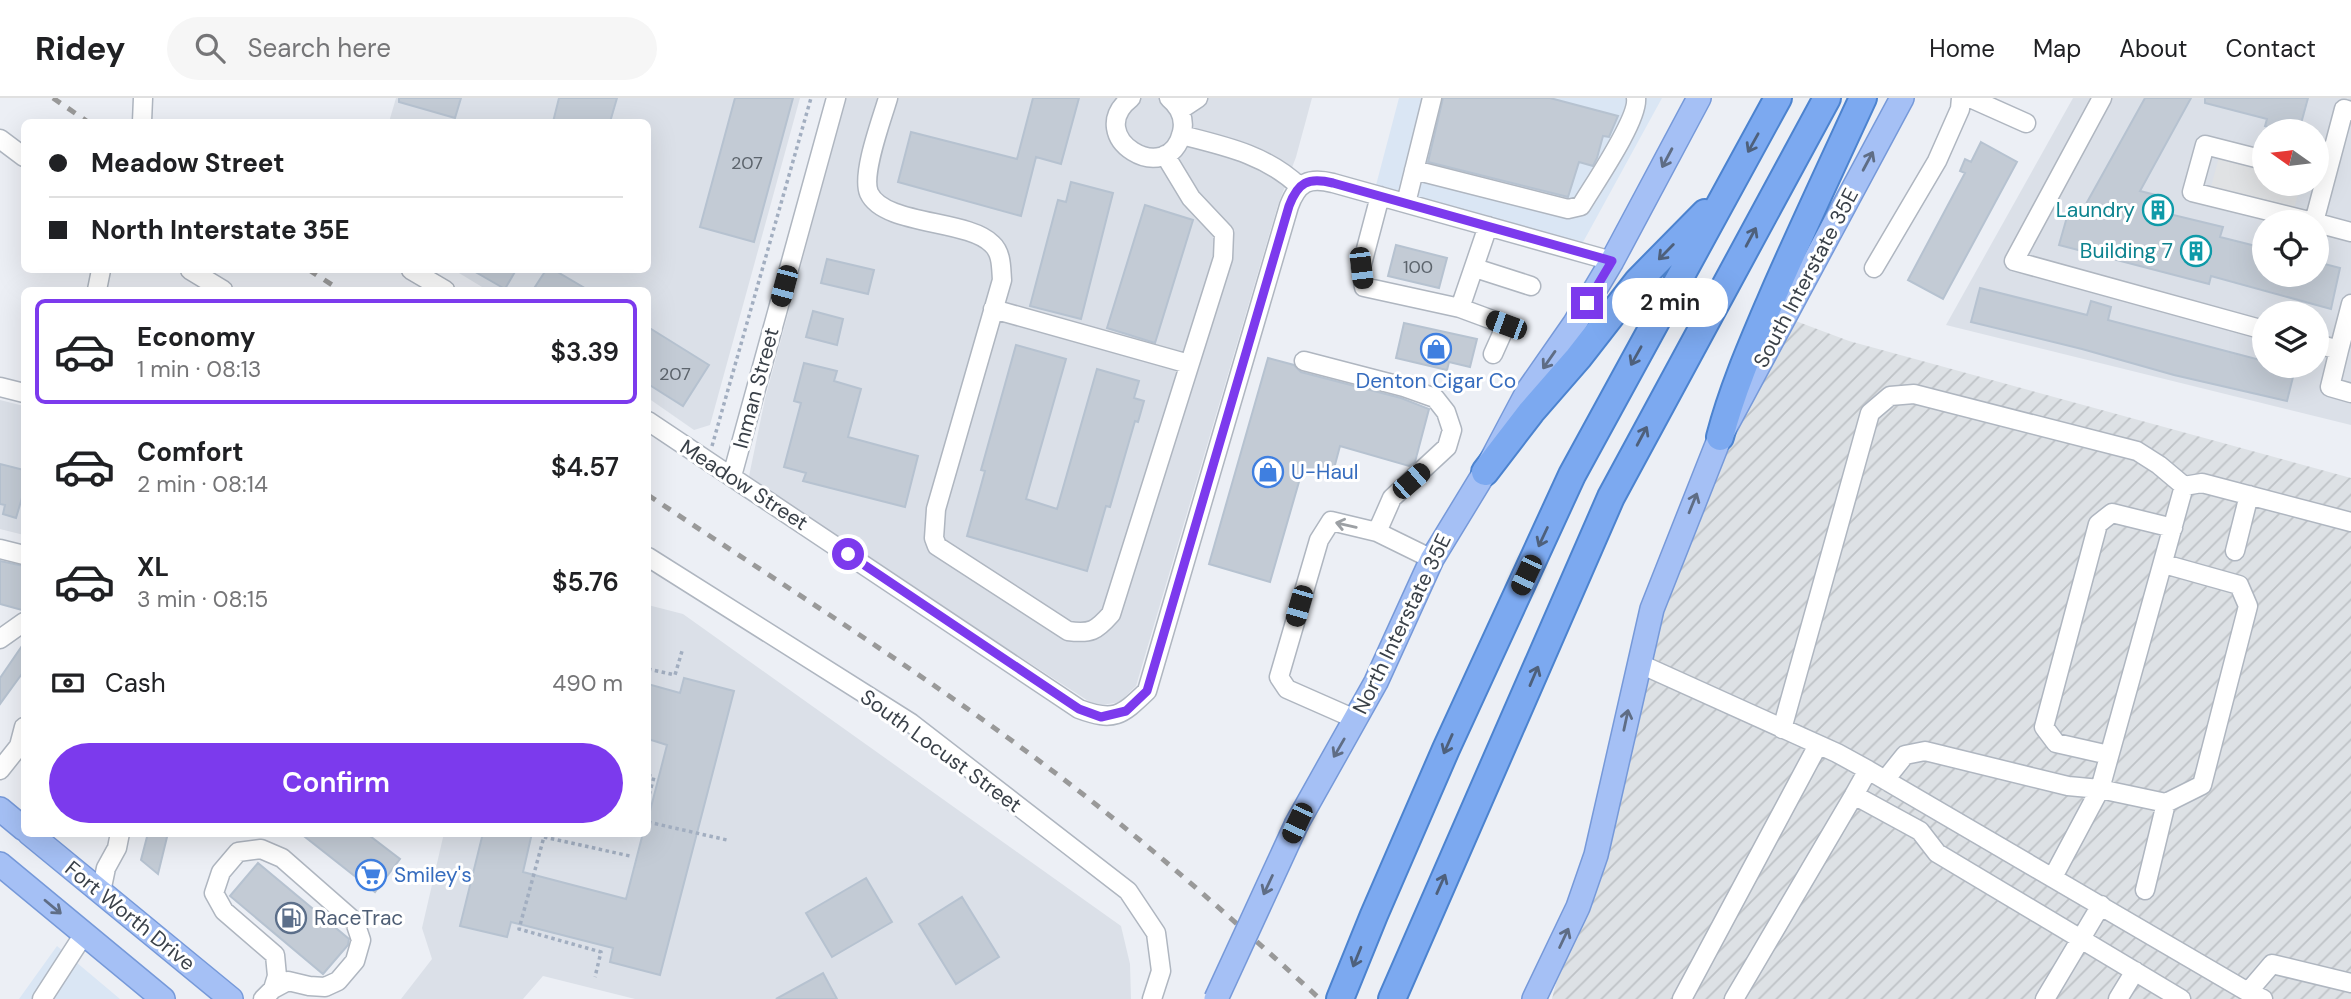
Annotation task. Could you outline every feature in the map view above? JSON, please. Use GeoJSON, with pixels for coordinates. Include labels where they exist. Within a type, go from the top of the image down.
{"type":"FeatureCollection","features":[{"type":"Feature","properties":{"kind":"highway"},"geometry":{"type":"LineString","coordinates":[[1340,999],[1446,748],[1572,475],[1778,98]]}},
{"type":"Feature","properties":{"kind":"highway"},"geometry":{"type":"LineString","coordinates":[[1392,999],[1611,497],[1827,98]]}},
{"type":"Feature","properties":{"kind":"highway"},"geometry":{"type":"LineString","coordinates":[[1716,448],[1730,398],[1808,214],[1863,98]]}},
{"type":"Feature","properties":{"kind":"highway"},"geometry":{"type":"LineString","coordinates":[[1485,472],[1638,281],[1728,189]]}},
{"type":"Feature","properties":{"kind":"main road"},"geometry":{"type":"LineString","coordinates":[[1612,261],[1699,98]]}},
{"type":"Feature","properties":{"kind":"main road","name":"South Interstate 35E"},"geometry":{"type":"LineString","coordinates":[[1716,448],[1902,98]]}},
{"type":"Feature","properties":{"kind":"main road","name":"North Interstate 35E"},"geometry":{"type":"LineString","coordinates":[[1216,999],[1297,823],[1381,671],[1432,559],[1485,472],[1529,389],[1575,323],[1612,261]]}},
{"type":"Feature","properties":{"kind":"main road"},"geometry":{"type":"LineString","coordinates":[[1534,999],[1578,907],[1596,855],[1652,609],[1716,448]]}},
{"type":"Feature","properties":{"kind":"main road"},"geometry":{"type":"LineString","coordinates":[[0,809],[21,826]]}},
{"type":"Feature","properties":{"kind":"main road","name":"Fort Worth Drive"},"geometry":{"type":"LineString","coordinates":[[34,837],[231,999]]}},
{"type":"Feature","properties":{"kind":"main road","name":"Fort Worth Drive"},"geometry":{"type":"LineString","coordinates":[[0,864],[163,999]]}},
{"type":"Feature","properties":{"kind":"street"},"geometry":{"type":"LineString","coordinates":[[143,98],[143,119]]}},
{"type":"Feature","properties":{"kind":"street","name":"Inman Street"},"geometry":{"type":"LineString","coordinates":[[732,476],[836,98]]}},
{"type":"Feature","properties":{"kind":"street"},"geometry":{"type":"LineString","coordinates":[[888,98],[868,169],[869,192],[878,203],[893,212],[977,235],[993,244],[1001,259],[1002,280],[936,509],[934,538],[937,546],[1068,631],[1085,633],[1099,628],[1111,614],[1223,258],[1224,233],[1192,198],[1165,155]]}},
{"type":"Feature","properties":{"kind":"street"},"geometry":{"type":"LineString","coordinates":[[1131,98],[1118,114],[1116,127],[1120,140],[1128,150],[1139,157],[1152,158],[1165,155],[1175,146],[1181,135],[1183,122],[1175,104],[1198,98]]}},
{"type":"Feature","properties":{"kind":"street"},"geometry":{"type":"LineString","coordinates":[[1406,203],[1432,98]]}},
{"type":"Feature","properties":{"kind":"street"},"geometry":{"type":"LineString","coordinates":[[1414,170],[1568,209],[1581,206],[1638,107],[1636,98]]}},
{"type":"Feature","properties":{"kind":"street"},"geometry":{"type":"LineString","coordinates":[[1874,268],[1937,161],[1960,109],[1961,98]]}},
{"type":"Feature","properties":{"kind":"street"},"geometry":{"type":"LineString","coordinates":[[1970,98],[2026,123]]}},
{"type":"Feature","properties":{"kind":"street"},"geometry":{"type":"LineString","coordinates":[[2102,98],[2014,261],[2252,327]]}},
{"type":"Feature","properties":{"kind":"street"},"geometry":{"type":"LineString","coordinates":[[2329,153],[2344,109],[2351,111]]}},
{"type":"Feature","properties":{"kind":"street"},"geometry":{"type":"LineString","coordinates":[[1181,135],[1247,152],[1278,169],[1300,187],[1317,179],[1612,261]]}},
{"type":"Feature","properties":{"kind":"street"},"geometry":{"type":"LineString","coordinates":[[0,139],[21,155]]}},
{"type":"Feature","properties":{"kind":"street"},"geometry":{"type":"LineString","coordinates":[[2252,157],[2205,145],[2192,192],[2263,210]]}},
{"type":"Feature","properties":{"kind":"street","name":"Meadow Street"},"geometry":{"type":"LineString","coordinates":[[651,423],[1079,709],[1101,717],[1126,711],[1147,691],[1289,206],[1300,187]]}},
{"type":"Feature","properties":{"kind":"street"},"geometry":{"type":"LineString","coordinates":[[1380,196],[1361,268],[1364,287],[1460,308],[1506,325],[1493,354]]}},
{"type":"Feature","properties":{"kind":"street"},"geometry":{"type":"LineString","coordinates":[[1460,308],[1488,226]]}},
{"type":"Feature","properties":{"kind":"street"},"geometry":{"type":"LineString","coordinates":[[2329,226],[2351,232]]}},
{"type":"Feature","properties":{"kind":"street"},"geometry":{"type":"LineString","coordinates":[[1475,268],[1531,286]]}},
{"type":"Feature","properties":{"kind":"street"},"geometry":{"type":"LineString","coordinates":[[195,273],[218,287]]}},
{"type":"Feature","properties":{"kind":"street"},"geometry":{"type":"LineString","coordinates":[[416,273],[439,287]]}},
{"type":"Feature","properties":{"kind":"street"},"geometry":{"type":"LineString","coordinates":[[2351,304],[2330,387],[2351,393]]}},
{"type":"Feature","properties":{"kind":"street"},"geometry":{"type":"LineString","coordinates":[[993,309],[1189,364]]}},
{"type":"Feature","properties":{"kind":"street"},"geometry":{"type":"LineString","coordinates":[[2329,347],[2339,350]]}},
{"type":"Feature","properties":{"kind":"street"},"geometry":{"type":"LineString","coordinates":[[1304,361],[1404,387],[1435,398],[1446,412],[1452,430],[1447,447],[1392,498],[1377,532]]}},
{"type":"Feature","properties":{"kind":"street"},"geometry":{"type":"LineString","coordinates":[[0,387],[21,392]]}},
{"type":"Feature","properties":{"kind":"street"},"geometry":{"type":"LineString","coordinates":[[1782,729],[1870,413],[1890,396],[1914,394],[2137,451],[2160,465],[2185,486]]}},
{"type":"Feature","properties":{"kind":"street"},"geometry":{"type":"LineString","coordinates":[[2185,486],[2202,483],[2351,522]]}},
{"type":"Feature","properties":{"kind":"street"},"geometry":{"type":"LineString","coordinates":[[2053,877],[2100,789],[2185,486]]}},
{"type":"Feature","properties":{"kind":"street"},"geometry":{"type":"LineString","coordinates":[[2235,551],[2249,495]]}},
{"type":"Feature","properties":{"kind":"street"},"geometry":{"type":"LineString","coordinates":[[2109,755],[2056,743],[2045,727],[2098,524],[2112,513],[2173,528]]}},
{"type":"Feature","properties":{"kind":"street"},"geometry":{"type":"LineString","coordinates":[[1354,722],[1346,715],[1287,689],[1279,677],[1318,540],[1331,522],[1377,532],[1432,559]]}},
{"type":"Feature","properties":{"kind":"street"},"geometry":{"type":"LineString","coordinates":[[0,549],[21,554]]}},
{"type":"Feature","properties":{"kind":"street","name":"South Locust Street"},"geometry":{"type":"LineString","coordinates":[[651,560],[911,723],[1128,891],[1156,933],[1161,971],[1152,999]]}},
{"type":"Feature","properties":{"kind":"street"},"geometry":{"type":"LineString","coordinates":[[1885,780],[1905,755],[1925,751],[2068,786],[2100,789],[2165,803],[2202,785],[2248,606],[2239,584],[2164,564]]}},
{"type":"Feature","properties":{"kind":"street"},"geometry":{"type":"LineString","coordinates":[[0,639],[21,624]]}},
{"type":"Feature","properties":{"kind":"street"},"geometry":{"type":"LineString","coordinates":[[1638,663],[1868,770],[2255,996],[2272,964],[2351,984]]}},
{"type":"Feature","properties":{"kind":"street"},"geometry":{"type":"LineString","coordinates":[[1682,999],[1818,745]]}},
{"type":"Feature","properties":{"kind":"street"},"geometry":{"type":"LineString","coordinates":[[0,770],[21,748]]}},
{"type":"Feature","properties":{"kind":"street"},"geometry":{"type":"LineString","coordinates":[[1734,999],[1868,770]]}},
{"type":"Feature","properties":{"kind":"street"},"geometry":{"type":"LineString","coordinates":[[1854,795],[1920,831],[1937,853],[2181,999]]}},
{"type":"Feature","properties":{"kind":"street"},"geometry":{"type":"LineString","coordinates":[[2144,890],[2165,803]]}},
{"type":"Feature","properties":{"kind":"street"},"geometry":{"type":"LineString","coordinates":[[102,892],[106,868],[117,848],[119,837]]}},
{"type":"Feature","properties":{"kind":"street"},"geometry":{"type":"LineString","coordinates":[[261,849],[282,858],[355,922],[361,940],[355,961],[338,981],[325,987],[288,981],[268,994],[277,976],[275,955],[224,911],[214,893],[221,872],[238,852],[261,849]]}},
{"type":"Feature","properties":{"kind":"street"},"geometry":{"type":"LineString","coordinates":[[2045,999],[2101,905]]}},
{"type":"Feature","properties":{"kind":"street"},"geometry":{"type":"LineString","coordinates":[[42,999],[84,933]]}},
{"type":"Feature","properties":{"kind":"street"},"geometry":{"type":"LineString","coordinates":[[2119,999],[2135,971]]}},
{"type":"Feature","properties":{"kind":"path"},"geometry":{"type":"LineString","coordinates":[[712,446],[811,98]]}},
{"type":"Feature","properties":{"kind":"path"},"geometry":{"type":"LineString","coordinates":[[651,670],[675,675],[682,651]]}},
{"type":"Feature","properties":{"kind":"path"},"geometry":{"type":"LineString","coordinates":[[651,823],[727,841]]}},
{"type":"Feature","properties":{"kind":"path"},"geometry":{"type":"LineString","coordinates":[[544,837],[519,929],[601,952],[595,977]]}},
{"type":"Feature","properties":{"kind":"path"},"geometry":{"type":"LineString","coordinates":[[553,837],[630,856]]}},
{"type":"Feature","properties":{"kind":"shaded area"},"geometry":{"type":"Polygon","coordinates":[[[396,98],[800,98],[710,425],[694,430],[651,400],[651,287],[482,287],[459,273],[651,273],[651,119],[390,119],[396,98]]]}},
{"type":"Feature","properties":{"kind":"shaded area"},"geometry":{"type":"Polygon","coordinates":[[[846,98],[1312,98],[1136,686],[1120,702],[1096,706],[748,481],[765,399],[846,98]]]}},
{"type":"Feature","properties":{"kind":"shaded area"},"geometry":{"type":"Polygon","coordinates":[[[1399,98],[1662,98],[1582,244],[1375,189],[1399,98]]]}},
{"type":"Feature","properties":{"kind":"shaded area"},"geometry":{"type":"Polygon","coordinates":[[[2073,98],[2351,98],[2351,425],[1946,325],[2073,98]]]}},
{"type":"Feature","properties":{"kind":"shaded area"},"geometry":{"type":"Polygon","coordinates":[[[2219,157],[2252,166],[2252,196],[2297,196],[2294,209],[2211,187],[2219,157]]]}},
{"type":"Feature","properties":{"kind":"shaded area"},"geometry":{"type":"Polygon","coordinates":[[[1785,317],[1849,341],[2351,478],[2351,999],[1552,999],[1638,663],[1785,317]]]}},
{"type":"Feature","properties":{"kind":"shaded area"},"geometry":{"type":"Polygon","coordinates":[[[0,400],[21,405],[21,534],[0,529],[0,400]]]}},
{"type":"Feature","properties":{"kind":"shaded area"},"geometry":{"type":"Polygon","coordinates":[[[651,606],[683,614],[1121,926],[1130,964],[1131,999],[635,999],[543,976],[523,999],[401,999],[432,959],[422,928],[443,837],[651,837],[651,606]]]}},
{"type":"Feature","properties":{"kind":"shaded area"},"geometry":{"type":"Polygon","coordinates":[[[57,946],[120,999],[19,999],[57,946]]]}},
{"type":"Feature","properties":{"kind":"building"},"geometry":{"type":"Polygon","coordinates":[[[399,98],[461,98],[455,118],[399,102],[399,98]]]}},
{"type":"Feature","properties":{"kind":"building"},"geometry":{"type":"Polygon","coordinates":[[[559,98],[617,98],[611,119],[554,119],[559,98]]]}},
{"type":"Feature","properties":{"kind":"building"},"geometry":{"type":"Polygon","coordinates":[[[735,98],[793,98],[754,242],[700,227],[735,98]]]}},
{"type":"Feature","properties":{"kind":"building"},"geometry":{"type":"Polygon","coordinates":[[[1033,98],[1079,98],[1061,164],[1036,157],[1021,216],[898,182],[911,132],[1017,159],[1033,98]]]}},
{"type":"Feature","properties":{"kind":"building"},"geometry":{"type":"Polygon","coordinates":[[[1443,98],[1550,98],[1618,116],[1609,137],[1603,136],[1593,166],[1579,162],[1568,197],[1428,162],[1443,98]]]}},
{"type":"Feature","properties":{"kind":"building"},"geometry":{"type":"Polygon","coordinates":[[[2145,98],[2191,98],[2140,191],[2168,198],[2165,213],[2223,227],[2220,237],[2252,245],[2252,287],[2329,287],[2329,265],[2340,268],[2331,309],[2329,301],[2302,301],[2211,276],[2209,284],[2059,245],[2069,210],[2081,213],[2145,98]]]}},
{"type":"Feature","properties":{"kind":"building"},"geometry":{"type":"Polygon","coordinates":[[[2205,98],[2308,98],[2302,119],[2267,119],[2205,103],[2205,98]]]}},
{"type":"Feature","properties":{"kind":"building"},"geometry":{"type":"Polygon","coordinates":[[[1981,142],[2017,162],[1943,299],[1908,280],[1965,173],[1960,171],[1965,159],[1971,162],[1981,142]]]}},
{"type":"Feature","properties":{"kind":"building"},"geometry":{"type":"Polygon","coordinates":[[[1071,182],[1113,193],[1081,319],[1030,306],[1058,200],[1066,202],[1071,182]]]}},
{"type":"Feature","properties":{"kind":"building"},"geometry":{"type":"Polygon","coordinates":[[[1145,205],[1193,220],[1155,343],[1107,328],[1145,205]]]}},
{"type":"Feature","properties":{"kind":"building"},"geometry":{"type":"Polygon","coordinates":[[[1396,245],[1447,258],[1439,288],[1388,276],[1396,245]]]}},
{"type":"Feature","properties":{"kind":"building"},"geometry":{"type":"Polygon","coordinates":[[[827,259],[874,270],[868,294],[821,283],[827,259]]]}},
{"type":"Feature","properties":{"kind":"building"},"geometry":{"type":"Polygon","coordinates":[[[477,273],[514,273],[506,287],[477,273]]]}},
{"type":"Feature","properties":{"kind":"building"},"geometry":{"type":"Polygon","coordinates":[[[544,273],[559,273],[583,287],[535,287],[544,273]]]}},
{"type":"Feature","properties":{"kind":"building"},"geometry":{"type":"Polygon","coordinates":[[[1980,288],[2087,315],[2091,301],[2111,307],[2108,320],[2252,358],[2252,378],[2293,378],[2287,401],[2174,375],[1971,322],[1980,288]]]}},
{"type":"Feature","properties":{"kind":"building"},"geometry":{"type":"Polygon","coordinates":[[[813,311],[843,319],[837,345],[806,337],[813,311]]]}},
{"type":"Feature","properties":{"kind":"building","name":"Denton Cigar Co"},"geometry":{"type":"Polygon","coordinates":[[[1404,323],[1477,339],[1470,367],[1449,362],[1447,370],[1396,358],[1404,323]]]}},
{"type":"Feature","properties":{"kind":"building"},"geometry":{"type":"Polygon","coordinates":[[[651,329],[709,365],[683,406],[651,386],[651,329]]]}},
{"type":"Feature","properties":{"kind":"building"},"geometry":{"type":"Polygon","coordinates":[[[1016,345],[1066,359],[1026,499],[1057,509],[1097,369],[1139,381],[1134,398],[1144,401],[1138,422],[1135,421],[1110,507],[1106,506],[1087,571],[967,536],[985,471],[981,470],[1016,345]]]}},
{"type":"Feature","properties":{"kind":"building","name":"U-Haul"},"geometry":{"type":"Polygon","coordinates":[[[1268,358],[1294,365],[1301,372],[1401,398],[1429,409],[1415,462],[1409,466],[1340,446],[1332,476],[1303,468],[1270,582],[1209,564],[1268,358]]]}},
{"type":"Feature","properties":{"kind":"building"},"geometry":{"type":"Polygon","coordinates":[[[804,363],[837,371],[834,381],[861,389],[848,437],[918,456],[905,507],[803,481],[806,473],[784,467],[801,403],[794,401],[804,363]]]}},
{"type":"Feature","properties":{"kind":"building"},"geometry":{"type":"Polygon","coordinates":[[[0,464],[21,469],[21,501],[16,518],[3,514],[5,505],[0,504],[0,464]]]}},
{"type":"Feature","properties":{"kind":"building"},"geometry":{"type":"Polygon","coordinates":[[[0,561],[21,565],[21,610],[0,604],[0,561]]]}},
{"type":"Feature","properties":{"kind":"building"},"geometry":{"type":"Polygon","coordinates":[[[21,647],[21,675],[0,704],[0,678],[21,647]]]}},
{"type":"Feature","properties":{"kind":"building"},"geometry":{"type":"Polygon","coordinates":[[[684,678],[734,691],[660,975],[610,962],[613,948],[511,922],[507,937],[460,926],[482,837],[531,837],[523,872],[626,899],[642,837],[651,837],[651,807],[667,745],[651,740],[651,685],[680,693],[684,678]]]}},
{"type":"Feature","properties":{"kind":"building"},"geometry":{"type":"Polygon","coordinates":[[[147,837],[167,837],[158,874],[141,860],[147,837]]]}},
{"type":"Feature","properties":{"kind":"building","name":"Smiley's"},"geometry":{"type":"Polygon","coordinates":[[[305,837],[371,837],[400,859],[375,892],[305,837]]]}},
{"type":"Feature","properties":{"kind":"building","name":"RaceTrac"},"geometry":{"type":"Polygon","coordinates":[[[258,863],[349,939],[348,945],[323,974],[230,896],[258,863]]]}},
{"type":"Feature","properties":{"kind":"building"},"geometry":{"type":"Polygon","coordinates":[[[866,878],[892,922],[832,957],[806,913],[866,878]]]}},
{"type":"Feature","properties":{"kind":"building"},"geometry":{"type":"Polygon","coordinates":[[[962,897],[999,957],[956,984],[919,924],[962,897]]]}},
{"type":"Feature","properties":{"kind":"building"},"geometry":{"type":"Polygon","coordinates":[[[823,973],[837,999],[776,999],[823,973]]]}},
{"type":"Feature","properties":{"kind":"railway"},"geometry":{"type":"LineString","coordinates":[[53,98],[84,119]]}},
{"type":"Feature","properties":{"kind":"railway"},"geometry":{"type":"LineString","coordinates":[[314,273],[335,287]]}},
{"type":"Feature","properties":{"kind":"railway"},"geometry":{"type":"LineString","coordinates":[[651,497],[862,637],[1020,747],[1167,863],[1320,999]]}},
{"type":"Feature","properties":{"kind":"place","name":"Laundry"},"geometry":{"type":"Point","coordinates":[2158,210]}},
{"type":"Feature","properties":{"kind":"place","name":"Building 7"},"geometry":{"type":"Point","coordinates":[2196,251]}},
{"type":"Feature","properties":{"kind":"place","name":"Denton Cigar Co"},"geometry":{"type":"Point","coordinates":[1436,349]}},
{"type":"Feature","properties":{"kind":"place","name":"U-Haul"},"geometry":{"type":"Point","coordinates":[1268,472]}},
{"type":"Feature","properties":{"kind":"place","name":"Smiley's"},"geometry":{"type":"Point","coordinates":[371,875]}},
{"type":"Feature","properties":{"kind":"place","name":"RaceTrac"},"geometry":{"type":"Point","coordinates":[291,918]}},
{"type":"Feature","properties":{"kind":"route"},"geometry":{"type":"LineString","coordinates":[[848,554],[1079,709],[1101,717],[1126,711],[1147,691],[1289,206],[1300,187],[1317,179],[1612,261],[1587,303]]}}]}
